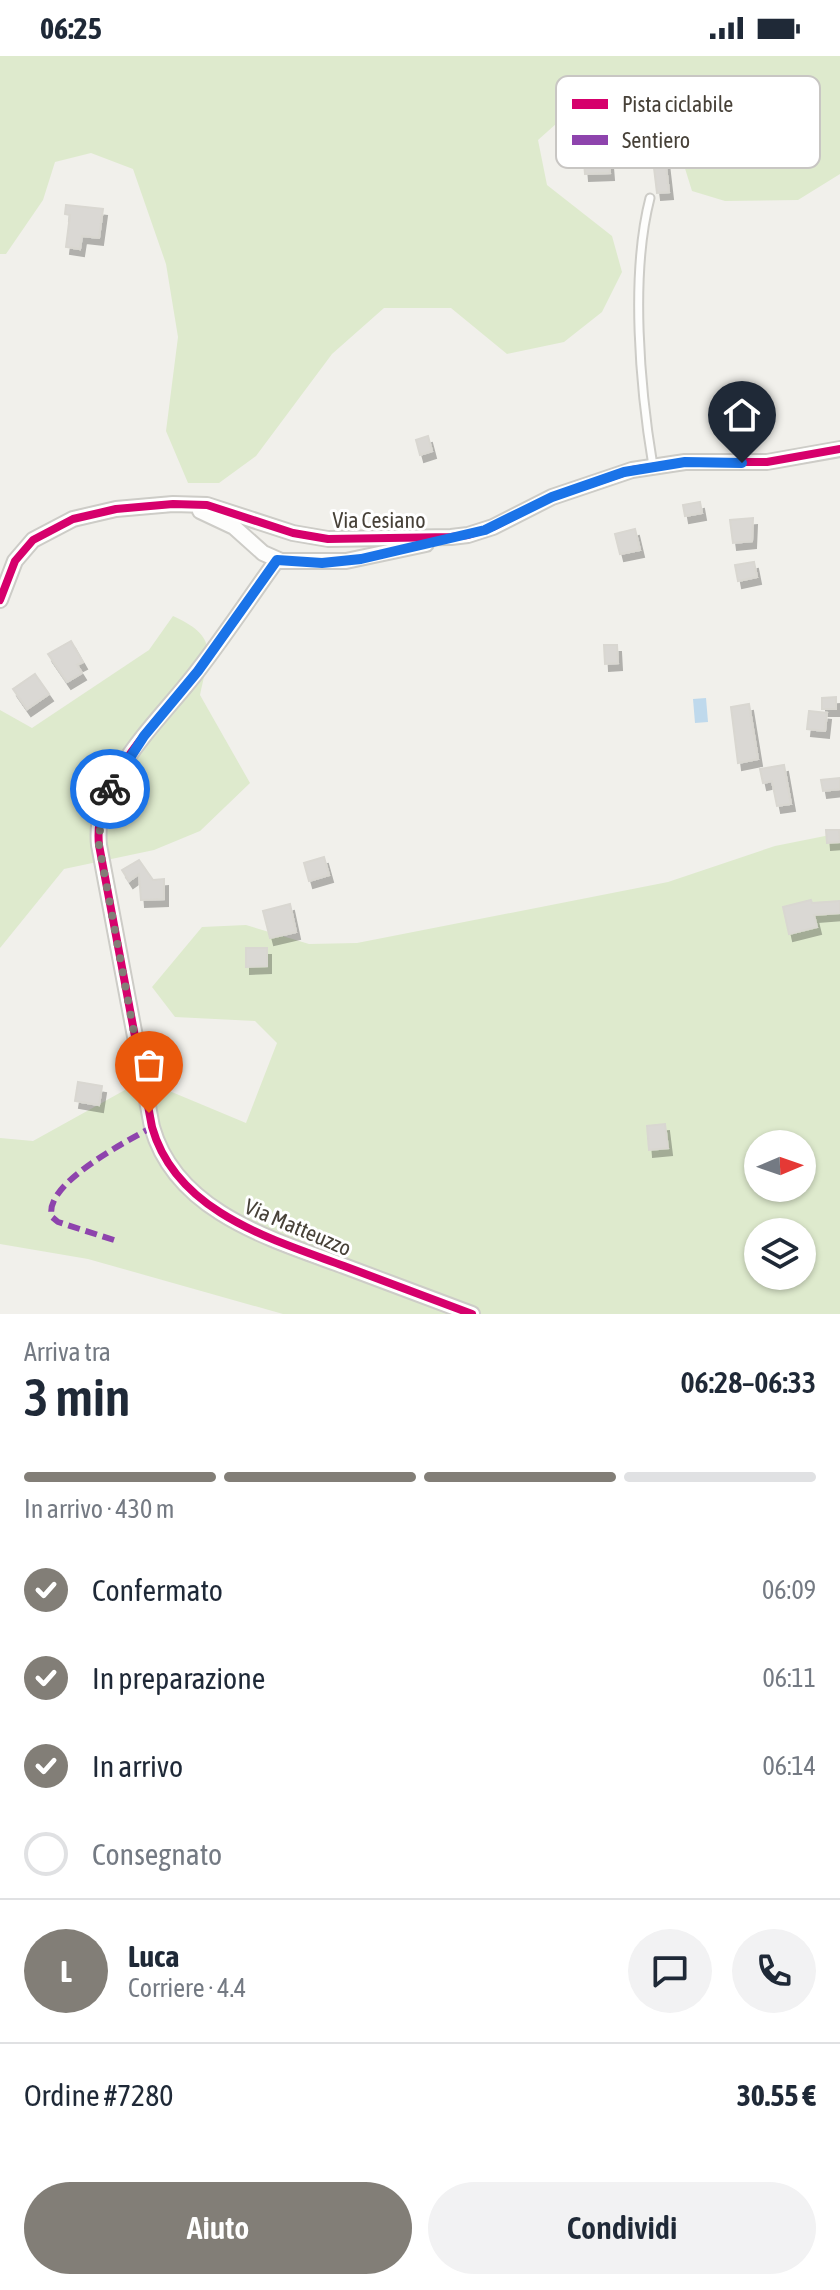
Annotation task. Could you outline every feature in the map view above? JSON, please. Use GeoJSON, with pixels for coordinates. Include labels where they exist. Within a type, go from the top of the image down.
{"type":"FeatureCollection","features":[{"type":"Feature","properties":{"kind":"street","name":"Via Cesiano"},"geometry":{"type":"LineString","coordinates":[[0,600],[10,571],[30,542],[46,532],[95,513],[173,504],[213,506],[293,533],[321,538],[468,535],[501,524],[540,503],[592,482],[653,466],[694,461],[767,462],[840,449]]}},
{"type":"Feature","properties":{"kind":"street"},"geometry":{"type":"LineString","coordinates":[[173,504],[228,523],[263,553],[277,560],[316,563],[354,560],[468,535]]}},
{"type":"Feature","properties":{"kind":"street","name":"Via Matteuzzo"},"geometry":{"type":"LineString","coordinates":[[277,560],[198,671],[135,749],[108,793],[101,813],[99,845],[152,1127],[163,1154],[184,1182],[202,1199],[236,1222],[288,1245],[472,1314]]}},
{"type":"Feature","properties":{"kind":"lane"},"geometry":{"type":"LineString","coordinates":[[650,198],[642,243],[640,320],[644,399],[653,466]]}},
{"type":"Feature","properties":{"kind":"green space"},"geometry":{"type":"Polygon","coordinates":[[[0,56],[840,56],[840,174],[798,200],[725,201],[692,191],[685,168],[820,168],[820,76],[556,76],[556,124],[538,140],[547,185],[612,236],[622,272],[602,312],[564,342],[507,354],[451,308],[384,308],[332,354],[256,456],[219,483],[188,483],[166,431],[178,337],[166,264],[133,169],[91,153],[55,162],[43,200],[6,254],[0,254],[0,56]]]}},
{"type":"Feature","properties":{"kind":"green space"},"geometry":{"type":"Polygon","coordinates":[[[173,616],[198,631],[204,639],[208,657],[200,695],[250,783],[200,831],[154,850],[64,869],[0,948],[0,710],[32,728],[149,650],[173,616]]]}},
{"type":"Feature","properties":{"kind":"green space"},"geometry":{"type":"Polygon","coordinates":[[[840,833],[840,1314],[283,1314],[88,1259],[0,1244],[0,1138],[33,1141],[143,1080],[246,1123],[277,1043],[255,1021],[175,1017],[152,987],[202,927],[246,925],[309,944],[357,943],[668,882],[775,846],[840,833]]]}},
{"type":"Feature","properties":{"kind":"water"},"geometry":{"type":"Polygon","coordinates":[[[706,698],[708,722],[695,723],[693,699],[706,698]]]}},
{"type":"Feature","properties":{"kind":"building"},"geometry":{"type":"Polygon","coordinates":[[[584,168],[610,168],[610,173],[585,174],[584,168]]]}},
{"type":"Feature","properties":{"kind":"building"},"geometry":{"type":"Polygon","coordinates":[[[654,168],[666,168],[669,192],[657,193],[654,168]]]}},
{"type":"Feature","properties":{"kind":"building"},"geometry":{"type":"Polygon","coordinates":[[[66,205],[103,209],[99,238],[82,236],[80,249],[66,247],[70,215],[65,214],[66,205]]]}},
{"type":"Feature","properties":{"kind":"building"},"geometry":{"type":"Polygon","coordinates":[[[428,436],[432,451],[420,455],[416,440],[428,436]]]}},
{"type":"Feature","properties":{"kind":"building"},"geometry":{"type":"Polygon","coordinates":[[[700,502],[702,513],[685,516],[683,505],[700,502]]]}},
{"type":"Feature","properties":{"kind":"building"},"geometry":{"type":"Polygon","coordinates":[[[753,518],[752,541],[733,543],[730,520],[753,518]]]}},
{"type":"Feature","properties":{"kind":"building"},"geometry":{"type":"Polygon","coordinates":[[[635,529],[640,550],[620,554],[615,534],[635,529]]]}},
{"type":"Feature","properties":{"kind":"building"},"geometry":{"type":"Polygon","coordinates":[[[754,562],[757,577],[738,581],[735,565],[754,562]]]}},
{"type":"Feature","properties":{"kind":"building"},"geometry":{"type":"Polygon","coordinates":[[[71,641],[83,662],[77,665],[82,673],[67,682],[48,654],[71,641]]]}},
{"type":"Feature","properties":{"kind":"building"},"geometry":{"type":"Polygon","coordinates":[[[604,645],[617,645],[618,663],[605,664],[604,645]]]}},
{"type":"Feature","properties":{"kind":"building"},"geometry":{"type":"Polygon","coordinates":[[[35,674],[49,694],[27,709],[13,689],[35,674]]]}},
{"type":"Feature","properties":{"kind":"building"},"geometry":{"type":"Polygon","coordinates":[[[836,697],[836,709],[822,709],[822,698],[836,697]]]}},
{"type":"Feature","properties":{"kind":"building"},"geometry":{"type":"Polygon","coordinates":[[[749,704],[758,759],[738,763],[731,707],[749,704]]]}},
{"type":"Feature","properties":{"kind":"building"},"geometry":{"type":"Polygon","coordinates":[[[809,711],[827,713],[825,731],[807,729],[809,711]]]}},
{"type":"Feature","properties":{"kind":"building"},"geometry":{"type":"Polygon","coordinates":[[[784,765],[791,804],[777,806],[772,781],[763,783],[760,769],[784,765]]]}},
{"type":"Feature","properties":{"kind":"building"},"geometry":{"type":"Polygon","coordinates":[[[840,778],[840,789],[823,791],[821,780],[840,778]]]}},
{"type":"Feature","properties":{"kind":"building"},"geometry":{"type":"Polygon","coordinates":[[[826,830],[839,830],[840,842],[827,843],[826,830]]]}},
{"type":"Feature","properties":{"kind":"building"},"geometry":{"type":"Polygon","coordinates":[[[324,857],[329,875],[309,881],[304,863],[324,857]]]}},
{"type":"Feature","properties":{"kind":"building"},"geometry":{"type":"Polygon","coordinates":[[[139,860],[153,880],[164,879],[164,899],[141,900],[139,874],[129,881],[122,870],[139,860]]]}},
{"type":"Feature","properties":{"kind":"building"},"geometry":{"type":"Polygon","coordinates":[[[811,900],[812,903],[840,901],[840,913],[814,915],[817,927],[789,934],[783,907],[811,900]]]}},
{"type":"Feature","properties":{"kind":"building"},"geometry":{"type":"Polygon","coordinates":[[[290,904],[296,932],[270,938],[263,911],[290,904]]]}},
{"type":"Feature","properties":{"kind":"building"},"geometry":{"type":"Polygon","coordinates":[[[246,948],[267,948],[267,966],[246,967],[246,948]]]}},
{"type":"Feature","properties":{"kind":"building"},"geometry":{"type":"Polygon","coordinates":[[[78,1082],[102,1086],[99,1105],[75,1101],[78,1082]]]}},
{"type":"Feature","properties":{"kind":"building"},"geometry":{"type":"Polygon","coordinates":[[[665,1124],[668,1148],[649,1150],[647,1126],[665,1124]]]}},
{"type":"Feature","properties":{"kind":"marked path"},"geometry":{"type":"LineString","coordinates":[[114,1240],[58,1222],[52,1217],[52,1204],[60,1191],[89,1165],[152,1127]]}},
{"type":"Feature","properties":{"kind":"cycle path"},"geometry":{"type":"LineString","coordinates":[[0,600],[15,561],[33,540],[73,519],[116,509],[173,504],[207,505],[293,533],[328,539],[451,537],[493,527],[552,497],[632,470],[685,462],[767,462],[840,449]]}},
{"type":"Feature","properties":{"kind":"cycle path"},"geometry":{"type":"LineString","coordinates":[[277,560],[199,669],[132,751],[106,796],[100,820],[99,845],[152,1127],[164,1156],[182,1181],[204,1201],[230,1218],[287,1245],[472,1314]]}},
{"type":"Feature","properties":{"kind":"way so far"},"geometry":{"type":"LineString","coordinates":[[110,789],[98,828],[99,845],[149,1113]]}},
{"type":"Feature","properties":{"kind":"route"},"geometry":{"type":"LineString","coordinates":[[110,789],[144,736],[198,671],[277,560],[322,563],[361,559],[485,530],[552,497],[624,472],[685,462],[742,463]]}}]}
